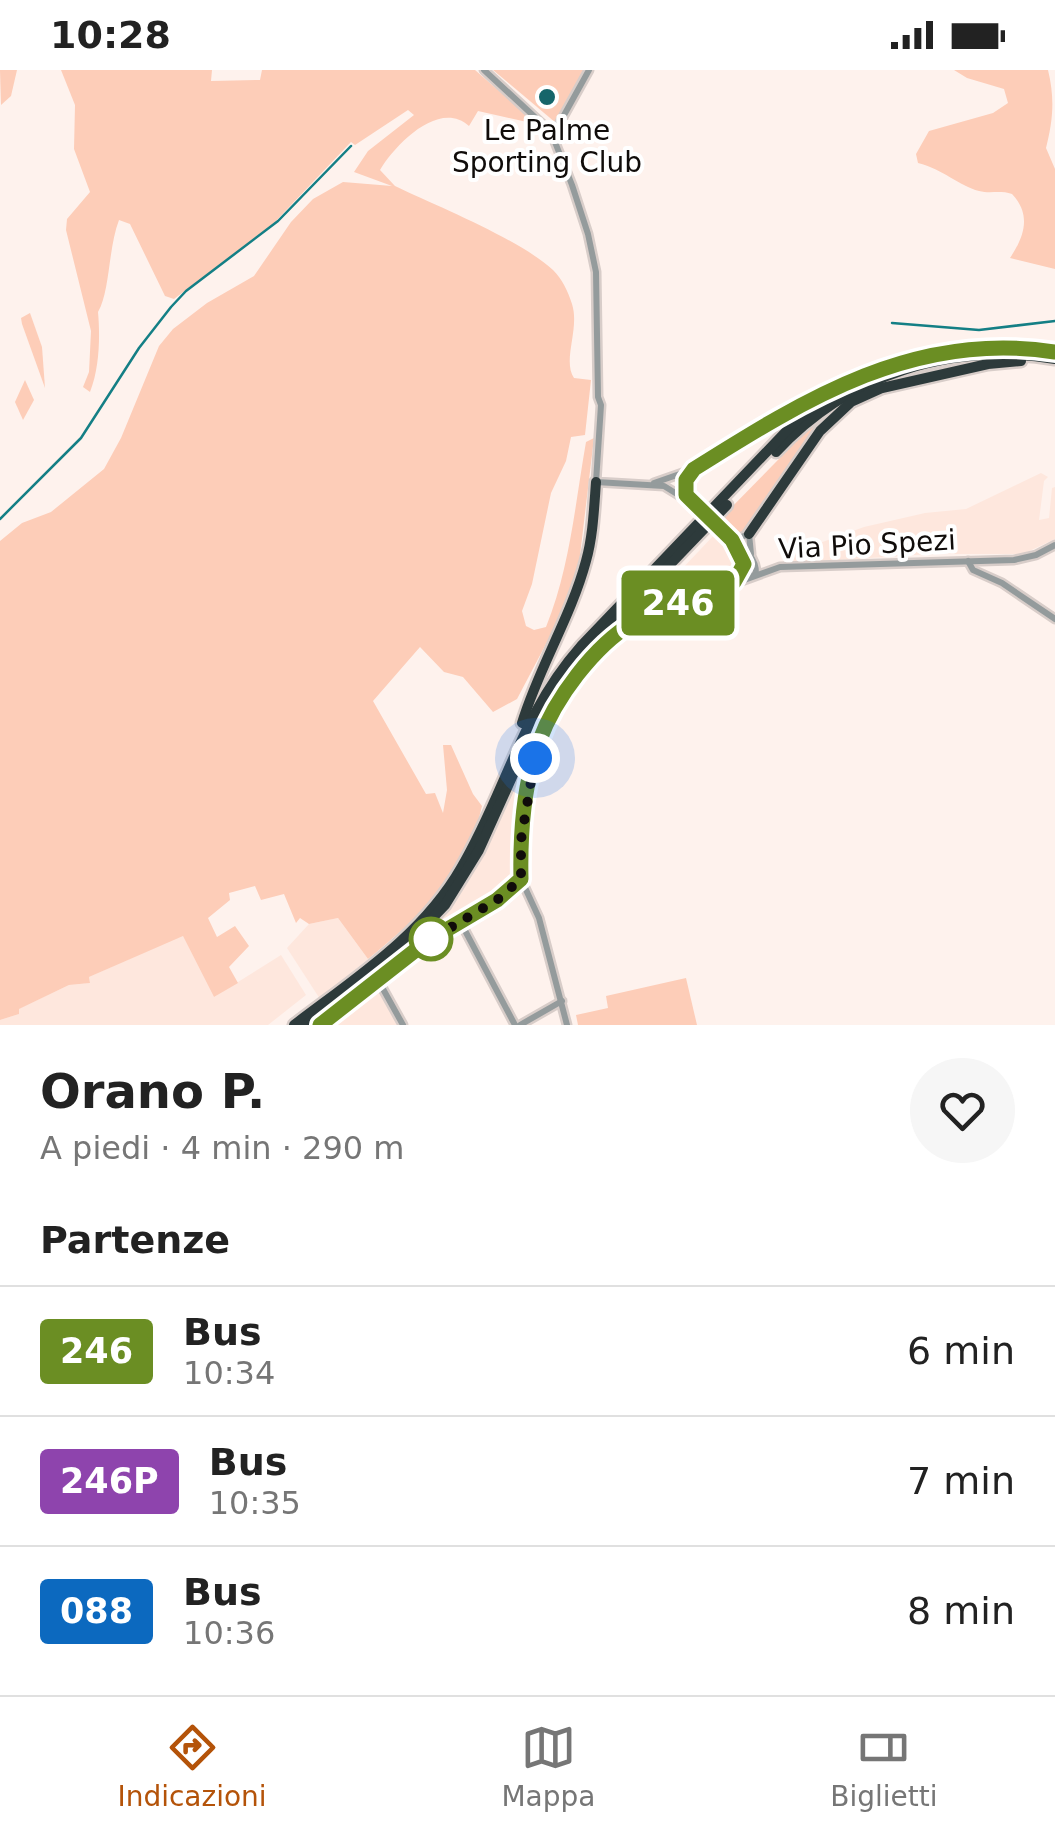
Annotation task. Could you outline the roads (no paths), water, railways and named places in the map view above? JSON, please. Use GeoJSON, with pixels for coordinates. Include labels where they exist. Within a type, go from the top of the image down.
{"type":"FeatureCollection","features":[{"type":"Feature","properties":{"kind":"highway"},"geometry":{"type":"LineString","coordinates":[[694,469],[809,399],[910,359],[958,349],[1002,347],[1055,358]]}},
{"type":"Feature","properties":{"kind":"highway"},"geometry":{"type":"LineString","coordinates":[[298,1023],[397,955],[436,916],[473,861],[534,726],[559,684],[805,423],[860,387],[918,365],[975,355],[1055,358]]}},
{"type":"Feature","properties":{"kind":"highway"},"geometry":{"type":"LineString","coordinates":[[748,534],[820,431],[840,410],[863,395],[1000,362],[1055,358]]}},
{"type":"Feature","properties":{"kind":"highway"},"geometry":{"type":"LineString","coordinates":[[298,1023],[394,948],[444,894],[462,868],[543,695],[581,646],[798,419],[873,373]]}},
{"type":"Feature","properties":{"kind":"highway"},"geometry":{"type":"LineString","coordinates":[[512,758],[534,685],[584,568],[596,482]]}},
{"type":"Feature","properties":{"kind":"street"},"geometry":{"type":"LineString","coordinates":[[484,70],[553,135],[583,216],[596,272],[602,414],[596,482],[670,488],[698,507],[753,558],[783,567]]}},
{"type":"Feature","properties":{"kind":"street"},"geometry":{"type":"LineString","coordinates":[[553,135],[589,70]]}},
{"type":"Feature","properties":{"kind":"street"},"geometry":{"type":"LineString","coordinates":[[648,484],[694,469]]}},
{"type":"Feature","properties":{"kind":"street"},"geometry":{"type":"LineString","coordinates":[[688,499],[685,482],[694,469]]}},
{"type":"Feature","properties":{"kind":"street"},"geometry":{"type":"LineString","coordinates":[[732,540],[748,534]]}},
{"type":"Feature","properties":{"kind":"street"},"geometry":{"type":"LineString","coordinates":[[748,534],[753,575]]}},
{"type":"Feature","properties":{"kind":"street"},"geometry":{"type":"LineString","coordinates":[[732,540],[743,565],[734,582]]}},
{"type":"Feature","properties":{"kind":"street","name":"Via Pio Spezi"},"geometry":{"type":"LineString","coordinates":[[521,879],[521,840],[539,742],[587,665],[627,627],[669,606],[783,567],[1018,560],[1055,545]]}},
{"type":"Feature","properties":{"kind":"street"},"geometry":{"type":"LineString","coordinates":[[968,561],[972,569],[1004,584],[1055,619]]}},
{"type":"Feature","properties":{"kind":"street"},"geometry":{"type":"LineString","coordinates":[[743,565],[753,575]]}},
{"type":"Feature","properties":{"kind":"street"},"geometry":{"type":"LineString","coordinates":[[320,1025],[426,942],[497,900],[521,879],[532,898],[567,1025]]}},
{"type":"Feature","properties":{"kind":"street"},"geometry":{"type":"LineString","coordinates":[[461,923],[518,1025],[562,1001]]}},
{"type":"Feature","properties":{"kind":"street"},"geometry":{"type":"LineString","coordinates":[[378,980],[403,1025]]}},
{"type":"Feature","properties":{"kind":"waterway"},"geometry":{"type":"LineString","coordinates":[[0,519],[81,438],[139,348],[186,291],[278,221],[351,146]]}},
{"type":"Feature","properties":{"kind":"waterway"},"geometry":{"type":"LineString","coordinates":[[892,323],[979,330],[1055,321]]}},
{"type":"Feature","properties":{"kind":"place","name":"Le Palme Sporting Club"},"geometry":{"type":"Point","coordinates":[547,97]}}]}
